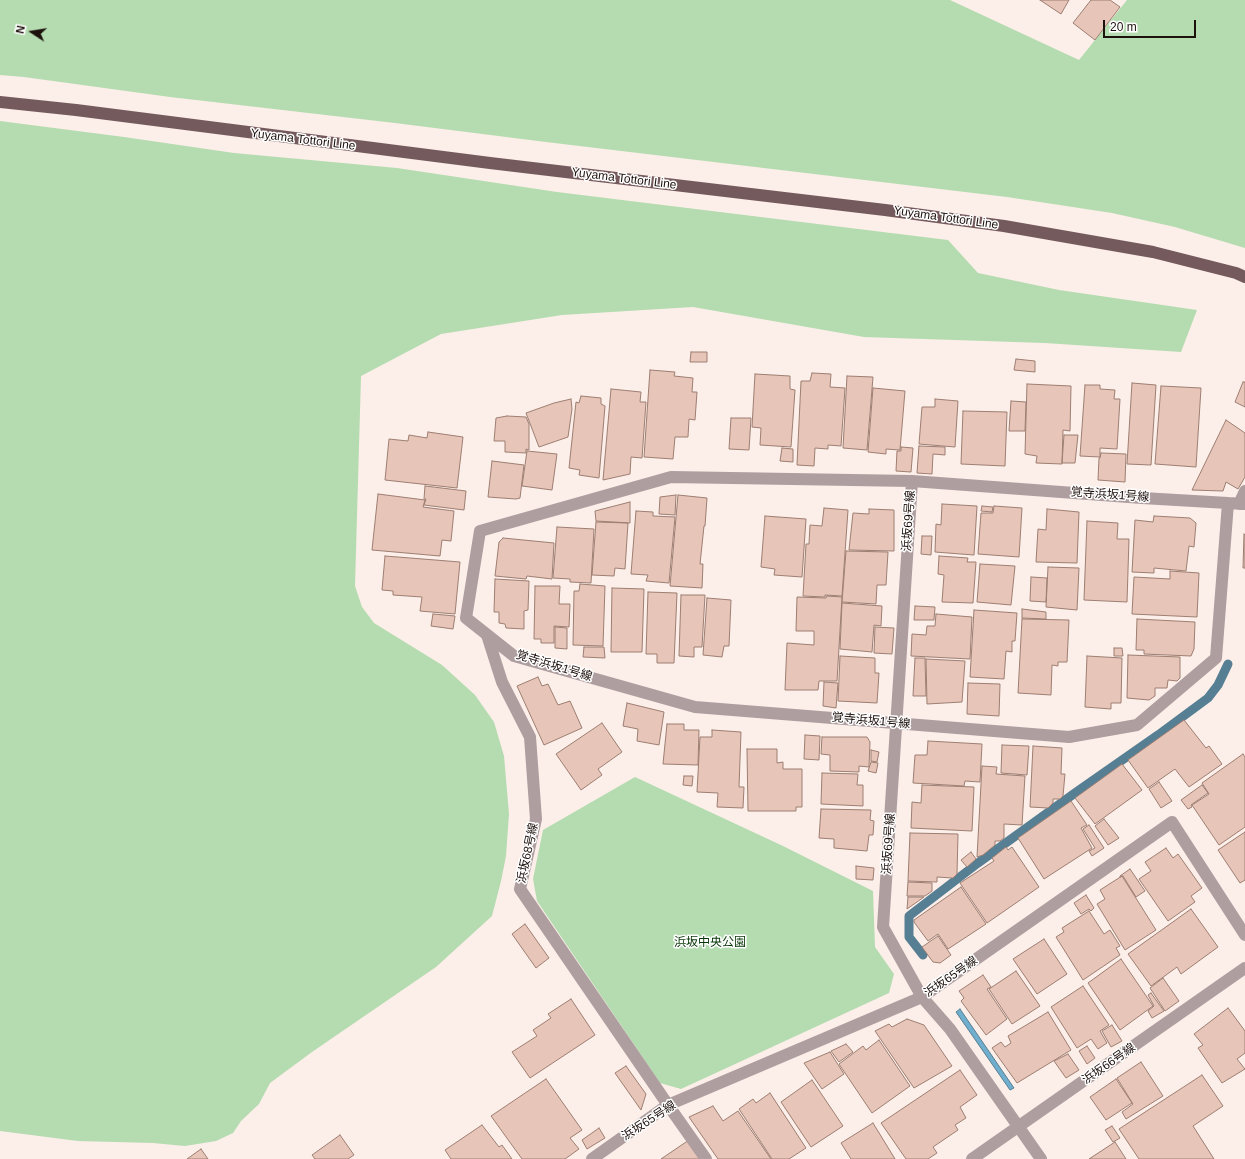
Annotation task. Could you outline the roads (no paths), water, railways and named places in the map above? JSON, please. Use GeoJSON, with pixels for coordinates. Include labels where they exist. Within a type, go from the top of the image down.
{"type":"FeatureCollection","features":[{"type":"Feature","properties":{"kind":"main road","name":"Yuyama Tottori Line"},"geometry":{"type":"LineString","coordinates":[[0,102],[76,110],[490,163],[885,210],[1004,226],[1153,252],[1236,273],[1245,277]]}},
{"type":"Feature","properties":{"kind":"street","name":"覚寺浜坂1号線"},"geometry":{"type":"LineString","coordinates":[[671,477],[912,481],[1142,498],[1237,503],[1216,658],[1137,725],[1070,737],[695,707],[514,656],[466,618],[480,531],[671,477]]}},
{"type":"Feature","properties":{"kind":"street","name":"浜坂69号線"},"geometry":{"type":"LineString","coordinates":[[912,481],[883,927],[922,997],[950,1029],[1041,1159]]}},
{"type":"Feature","properties":{"kind":"street"},"geometry":{"type":"LineString","coordinates":[[1237,503],[1245,491]]}},
{"type":"Feature","properties":{"kind":"street","name":"浜坂68号線"},"geometry":{"type":"LineString","coordinates":[[487,635],[502,682],[530,738],[536,819],[520,889],[706,1159]]}},
{"type":"Feature","properties":{"kind":"street","name":"浜坂65号線"},"geometry":{"type":"LineString","coordinates":[[592,1159],[668,1105],[922,997],[1172,822],[1245,935]]}},
{"type":"Feature","properties":{"kind":"street","name":"浜坂66号線"},"geometry":{"type":"LineString","coordinates":[[972,1159],[1245,968]]}},
{"type":"Feature","properties":{"kind":"water"},"geometry":{"type":"Polygon","coordinates":[[[960,1009],[1014,1088],[1010,1090],[956,1012],[960,1009]]]}},
{"type":"Feature","properties":{"kind":"waterway"},"geometry":{"type":"LineString","coordinates":[[923,955],[909,937],[909,916],[978,863],[1208,698],[1218,685],[1228,664]]}},
{"type":"Feature","properties":{"kind":"park label","name":"浜坂中央公園"},"geometry":{"type":"Point","coordinates":[710,943]}}]}
